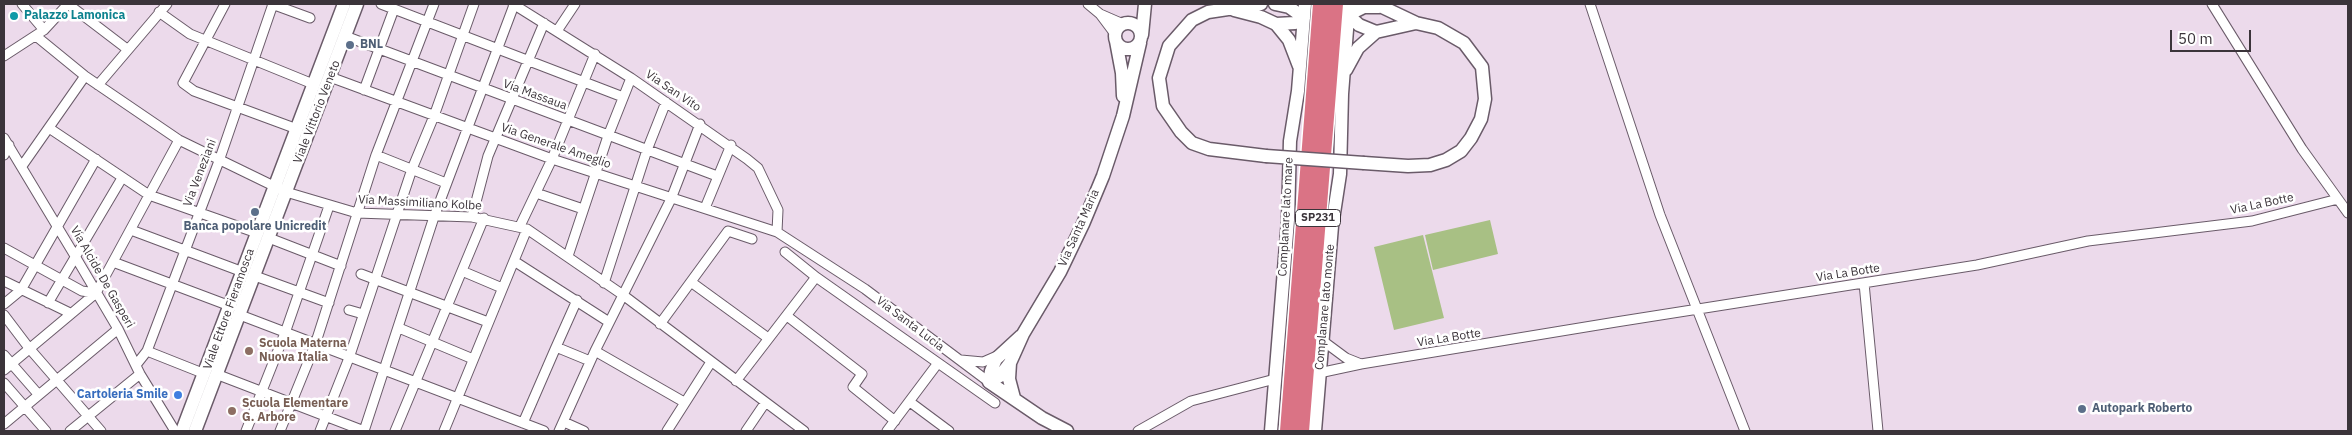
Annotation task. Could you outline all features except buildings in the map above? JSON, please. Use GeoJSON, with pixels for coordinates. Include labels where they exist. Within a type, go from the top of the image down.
{"type":"FeatureCollection","features":[{"type":"Feature","properties":{"kind":"highway","name":"SP231"},"geometry":{"type":"LineString","coordinates":[[1288,431],[1321,4]]}},
{"type":"Feature","properties":{"kind":"highway","name":"SP231"},"geometry":{"type":"LineString","coordinates":[[1300,431],[1335,4]]}},
{"type":"Feature","properties":{"kind":"main road","name":"Viale Vittorio Veneto"},"geometry":{"type":"LineString","coordinates":[[280,190],[297,129],[344,4]]}},
{"type":"Feature","properties":{"kind":"main road","name":"Viale Vittorio Veneto"},"geometry":{"type":"LineString","coordinates":[[280,190],[330,77],[357,4]]}},
{"type":"Feature","properties":{"kind":"main road","name":"Via Santa Maria"},"geometry":{"type":"LineString","coordinates":[[1126,23],[1144,4]]}},
{"type":"Feature","properties":{"kind":"main road","name":"Via Santa Maria"},"geometry":{"type":"LineString","coordinates":[[989,382],[1000,376],[1010,363],[1023,334],[1056,279],[1083,224],[1103,176],[1123,116],[1141,39],[1144,4]]}},
{"type":"Feature","properties":{"kind":"main road"},"geometry":{"type":"LineString","coordinates":[[1262,4],[1208,12],[1192,20],[1169,46],[1159,78],[1163,106],[1181,132],[1192,143],[1209,149],[1266,156],[1408,166],[1430,165],[1446,160],[1461,151],[1471,138],[1481,119],[1485,99],[1485,82],[1482,67],[1474,54],[1452,35],[1438,28],[1416,23],[1378,5],[1349,10],[1359,25],[1376,32]]}},
{"type":"Feature","properties":{"kind":"main road"},"geometry":{"type":"LineString","coordinates":[[1275,4],[1289,7],[1304,18],[1295,22],[1276,24]]}},
{"type":"Feature","properties":{"kind":"main road","name":"Complanare lato mare"},"geometry":{"type":"LineString","coordinates":[[1271,431],[1288,220],[1289,149],[1300,68],[1305,4]]}},
{"type":"Feature","properties":{"kind":"main road"},"geometry":{"type":"LineString","coordinates":[[1229,9],[1261,17],[1276,24],[1289,40],[1300,68]]}},
{"type":"Feature","properties":{"kind":"main road","name":"Complanare lato monte"},"geometry":{"type":"LineString","coordinates":[[1315,431],[1332,226],[1341,164],[1344,74],[1349,10]]}},
{"type":"Feature","properties":{"kind":"main road"},"geometry":{"type":"LineString","coordinates":[[1126,23],[1139,27],[1141,39],[1133,48],[1125,49],[1116,38],[1126,23]]}},
{"type":"Feature","properties":{"kind":"main road"},"geometry":{"type":"LineString","coordinates":[[1344,74],[1358,48],[1376,32],[1416,23]]}},
{"type":"Feature","properties":{"kind":"main road","name":"Via Santa Maria"},"geometry":{"type":"LineString","coordinates":[[1116,38],[1123,80],[1123,116]]}},
{"type":"Feature","properties":{"kind":"main road","name":"Viale Ettore Fieramosca"},"geometry":{"type":"LineString","coordinates":[[182,431],[240,315],[249,274],[280,190]]}},
{"type":"Feature","properties":{"kind":"main road","name":"Viale Ettore Fieramosca"},"geometry":{"type":"LineString","coordinates":[[195,431],[230,306],[249,274]]}},
{"type":"Feature","properties":{"kind":"main road","name":"Via Santa Maria"},"geometry":{"type":"LineString","coordinates":[[989,382],[990,371],[999,356],[1023,334]]}},
{"type":"Feature","properties":{"kind":"main road","name":"Via Santa Maria"},"geometry":{"type":"LineString","coordinates":[[1010,363],[1009,380],[1014,398]]}},
{"type":"Feature","properties":{"kind":"main road","name":"Via Santa Lucia"},"geometry":{"type":"LineString","coordinates":[[989,382],[1042,418],[1067,431]]}},
{"type":"Feature","properties":{"kind":"main road","name":"Via Santa Lucia"},"geometry":{"type":"LineString","coordinates":[[1042,418],[1049,431]]}},
{"type":"Feature","properties":{"kind":"street","name":"Via Massimiliano Kolbe"},"geometry":{"type":"LineString","coordinates":[[22,4],[40,33],[85,76],[179,140],[280,190],[357,213],[396,213],[434,217],[484,218],[523,227],[623,295],[804,431]]}},
{"type":"Feature","properties":{"kind":"street"},"geometry":{"type":"LineString","coordinates":[[4,56],[40,33],[68,4],[127,49]]}},
{"type":"Feature","properties":{"kind":"street"},"geometry":{"type":"LineString","coordinates":[[98,85],[167,4]]}},
{"type":"Feature","properties":{"kind":"street"},"geometry":{"type":"LineString","coordinates":[[225,4],[207,41],[183,82],[194,91],[297,129]]}},
{"type":"Feature","properties":{"kind":"street"},"geometry":{"type":"LineString","coordinates":[[273,4],[310,18]]}},
{"type":"Feature","properties":{"kind":"street","name":"Via Veneziani"},"geometry":{"type":"LineString","coordinates":[[136,365],[147,350],[219,160],[252,60],[273,4]]}},
{"type":"Feature","properties":{"kind":"street"},"geometry":{"type":"LineString","coordinates":[[381,4],[623,97]]}},
{"type":"Feature","properties":{"kind":"street"},"geometry":{"type":"LineString","coordinates":[[280,431],[315,345],[376,155],[434,4]]}},
{"type":"Feature","properties":{"kind":"street"},"geometry":{"type":"LineString","coordinates":[[320,431],[349,358],[396,213],[434,116],[474,4]]}},
{"type":"Feature","properties":{"kind":"street"},"geometry":{"type":"LineString","coordinates":[[147,350],[364,431],[385,372],[434,217],[513,4]]}},
{"type":"Feature","properties":{"kind":"street","name":"Via San Vito"},"geometry":{"type":"LineString","coordinates":[[513,4],[595,54],[700,124],[731,145],[758,168],[778,210],[779,224],[777,232]]}},
{"type":"Feature","properties":{"kind":"street"},"geometry":{"type":"LineString","coordinates":[[557,31],[575,4]]}},
{"type":"Feature","properties":{"kind":"street"},"geometry":{"type":"LineString","coordinates":[[1088,4],[1100,14],[1116,38]]}},
{"type":"Feature","properties":{"kind":"street"},"geometry":{"type":"LineString","coordinates":[[1590,4],[1660,215],[1745,431]]}},
{"type":"Feature","properties":{"kind":"street"},"geometry":{"type":"LineString","coordinates":[[2212,4],[2302,149],[2348,213]]}},
{"type":"Feature","properties":{"kind":"street"},"geometry":{"type":"LineString","coordinates":[[364,90],[394,9]]}},
{"type":"Feature","properties":{"kind":"street"},"geometry":{"type":"LineString","coordinates":[[159,12],[190,34],[313,84]]}},
{"type":"Feature","properties":{"kind":"street"},"geometry":{"type":"LineString","coordinates":[[1100,14],[1126,23]]}},
{"type":"Feature","properties":{"kind":"street"},"geometry":{"type":"LineString","coordinates":[[472,217],[488,156],[544,23]]}},
{"type":"Feature","properties":{"kind":"street","name":"Via Massaua"},"geometry":{"type":"LineString","coordinates":[[345,36],[717,176]]}},
{"type":"Feature","properties":{"kind":"street"},"geometry":{"type":"LineString","coordinates":[[444,431],[514,261],[523,227],[536,193],[552,160],[595,54]]}},
{"type":"Feature","properties":{"kind":"street"},"geometry":{"type":"LineString","coordinates":[[22,166],[85,76]]}},
{"type":"Feature","properties":{"kind":"street","name":"Via Generale Ameglio"},"geometry":{"type":"LineString","coordinates":[[330,77],[552,160],[595,172],[671,199],[705,208],[777,232]]}},
{"type":"Feature","properties":{"kind":"street"},"geometry":{"type":"LineString","coordinates":[[568,256],[595,172],[631,78]]}},
{"type":"Feature","properties":{"kind":"street"},"geometry":{"type":"LineString","coordinates":[[604,283],[647,150],[666,102]]}},
{"type":"Feature","properties":{"kind":"street"},"geometry":{"type":"LineString","coordinates":[[559,431],[608,322],[671,199],[700,124]]}},
{"type":"Feature","properties":{"kind":"street"},"geometry":{"type":"LineString","coordinates":[[49,128],[149,196],[198,212],[341,266]]}},
{"type":"Feature","properties":{"kind":"street"},"geometry":{"type":"LineString","coordinates":[[4,370],[96,292],[179,140]]}},
{"type":"Feature","properties":{"kind":"street"},"geometry":{"type":"LineString","coordinates":[[4,155],[6,142]]}},
{"type":"Feature","properties":{"kind":"street","name":"Via Alcide De Gasperi"},"geometry":{"type":"LineString","coordinates":[[6,142],[76,256],[118,329],[140,374],[175,431]]}},
{"type":"Feature","properties":{"kind":"street"},"geometry":{"type":"LineString","coordinates":[[705,208],[731,145]]}},
{"type":"Feature","properties":{"kind":"street"},"geometry":{"type":"LineString","coordinates":[[376,155],[446,183]]}},
{"type":"Feature","properties":{"kind":"street"},"geometry":{"type":"LineString","coordinates":[[4,304],[22,290],[96,159]]}},
{"type":"Feature","properties":{"kind":"street"},"geometry":{"type":"LineString","coordinates":[[48,303],[122,178]]}},
{"type":"Feature","properties":{"kind":"street"},"geometry":{"type":"LineString","coordinates":[[536,193],[583,209]]}},
{"type":"Feature","properties":{"kind":"street","name":"Via La Botte"},"geometry":{"type":"LineString","coordinates":[[1319,373],[1361,364],[1977,265],[2088,241],[2252,222],[2338,199]]}},
{"type":"Feature","properties":{"kind":"street"},"geometry":{"type":"LineString","coordinates":[[246,431],[285,333],[329,206]]}},
{"type":"Feature","properties":{"kind":"street"},"geometry":{"type":"LineString","coordinates":[[395,431],[484,218]]}},
{"type":"Feature","properties":{"kind":"street"},"geometry":{"type":"LineString","coordinates":[[131,230],[329,302]]}},
{"type":"Feature","properties":{"kind":"street"},"geometry":{"type":"LineString","coordinates":[[660,324],[728,231],[752,239]]}},
{"type":"Feature","properties":{"kind":"street","name":"Via Santa Lucia"},"geometry":{"type":"LineString","coordinates":[[777,232],[865,289],[989,382]]}},
{"type":"Feature","properties":{"kind":"street"},"geometry":{"type":"LineString","coordinates":[[4,248],[82,291],[96,292]]}},
{"type":"Feature","properties":{"kind":"street"},"geometry":{"type":"LineString","coordinates":[[785,252],[816,277],[995,404]]}},
{"type":"Feature","properties":{"kind":"street"},"geometry":{"type":"LineString","coordinates":[[514,261],[608,322]]}},
{"type":"Feature","properties":{"kind":"street"},"geometry":{"type":"LineString","coordinates":[[113,262],[230,306]]}},
{"type":"Feature","properties":{"kind":"street"},"geometry":{"type":"LineString","coordinates":[[462,271],[502,288]]}},
{"type":"Feature","properties":{"kind":"street"},"geometry":{"type":"LineString","coordinates":[[361,274],[488,322]]}},
{"type":"Feature","properties":{"kind":"street"},"geometry":{"type":"LineString","coordinates":[[736,381],[816,277]]}},
{"type":"Feature","properties":{"kind":"street"},"geometry":{"type":"LineString","coordinates":[[4,281],[70,313]]}},
{"type":"Feature","properties":{"kind":"street"},"geometry":{"type":"LineString","coordinates":[[691,282],[768,338]]}},
{"type":"Feature","properties":{"kind":"street"},"geometry":{"type":"LineString","coordinates":[[1864,283],[1878,431]]}},
{"type":"Feature","properties":{"kind":"street"},"geometry":{"type":"LineString","coordinates":[[523,423],[576,300]]}},
{"type":"Feature","properties":{"kind":"street"},"geometry":{"type":"LineString","coordinates":[[349,310],[363,314]]}},
{"type":"Feature","properties":{"kind":"street"},"geometry":{"type":"LineString","coordinates":[[4,315],[29,348],[100,431]]}},
{"type":"Feature","properties":{"kind":"street"},"geometry":{"type":"LineString","coordinates":[[240,315],[385,372],[544,431]]}},
{"type":"Feature","properties":{"kind":"street"},"geometry":{"type":"LineString","coordinates":[[787,316],[862,374],[853,387],[895,421]]}},
{"type":"Feature","properties":{"kind":"street"},"geometry":{"type":"LineString","coordinates":[[399,328],[473,359]]}},
{"type":"Feature","properties":{"kind":"street"},"geometry":{"type":"LineString","coordinates":[[4,424],[118,329]]}},
{"type":"Feature","properties":{"kind":"street"},"geometry":{"type":"LineString","coordinates":[[1323,341],[1346,358],[1361,364]]}},
{"type":"Feature","properties":{"kind":"street"},"geometry":{"type":"LineString","coordinates":[[556,346],[590,361]]}},
{"type":"Feature","properties":{"kind":"street"},"geometry":{"type":"LineString","coordinates":[[595,351],[684,402]]}},
{"type":"Feature","properties":{"kind":"street"},"geometry":{"type":"LineString","coordinates":[[4,355],[38,394]]}},
{"type":"Feature","properties":{"kind":"street"},"geometry":{"type":"LineString","coordinates":[[956,359],[983,362],[999,356]]}},
{"type":"Feature","properties":{"kind":"street"},"geometry":{"type":"LineString","coordinates":[[668,431],[684,402],[711,362]]}},
{"type":"Feature","properties":{"kind":"street"},"geometry":{"type":"LineString","coordinates":[[887,431],[938,363]]}},
{"type":"Feature","properties":{"kind":"street"},"geometry":{"type":"LineString","coordinates":[[70,431],[140,374]]}},
{"type":"Feature","properties":{"kind":"street"},"geometry":{"type":"LineString","coordinates":[[1138,431],[1191,401],[1275,380]]}},
{"type":"Feature","properties":{"kind":"street"},"geometry":{"type":"LineString","coordinates":[[4,383],[46,431]]}},
{"type":"Feature","properties":{"kind":"street"},"geometry":{"type":"LineString","coordinates":[[910,402],[949,431]]}},
{"type":"Feature","properties":{"kind":"street"},"geometry":{"type":"LineString","coordinates":[[746,431],[765,403]]}},
{"type":"Feature","properties":{"kind":"street"},"geometry":{"type":"LineString","coordinates":[[564,422],[584,431]]}},
{"type":"Feature","properties":{"kind":"green space"},"geometry":{"type":"Polygon","coordinates":[[[1490,220],[1498,254],[1433,270],[1425,235],[1490,220]]]}},
{"type":"Feature","properties":{"kind":"green space"},"geometry":{"type":"Polygon","coordinates":[[[1423,235],[1444,318],[1394,330],[1374,247],[1423,235]]]}},
{"type":"Feature","properties":{"kind":"place","name":"Palazzo Lamonica"},"geometry":{"type":"Point","coordinates":[14,16]}},
{"type":"Feature","properties":{"kind":"place","name":"BNL"},"geometry":{"type":"Point","coordinates":[350,45]}},
{"type":"Feature","properties":{"kind":"place","name":"Banca popolare Unicredit"},"geometry":{"type":"Point","coordinates":[255,212]}},
{"type":"Feature","properties":{"kind":"place","name":"Scuola Materna Nuova Italia"},"geometry":{"type":"Point","coordinates":[249,351]}},
{"type":"Feature","properties":{"kind":"place","name":"Cartoleria Smile"},"geometry":{"type":"Point","coordinates":[178,395]}},
{"type":"Feature","properties":{"kind":"place","name":"Autopark Roberto"},"geometry":{"type":"Point","coordinates":[2082,409]}},
{"type":"Feature","properties":{"kind":"place","name":"Scuola Elementare G. Arbore"},"geometry":{"type":"Point","coordinates":[232,411]}}]}
